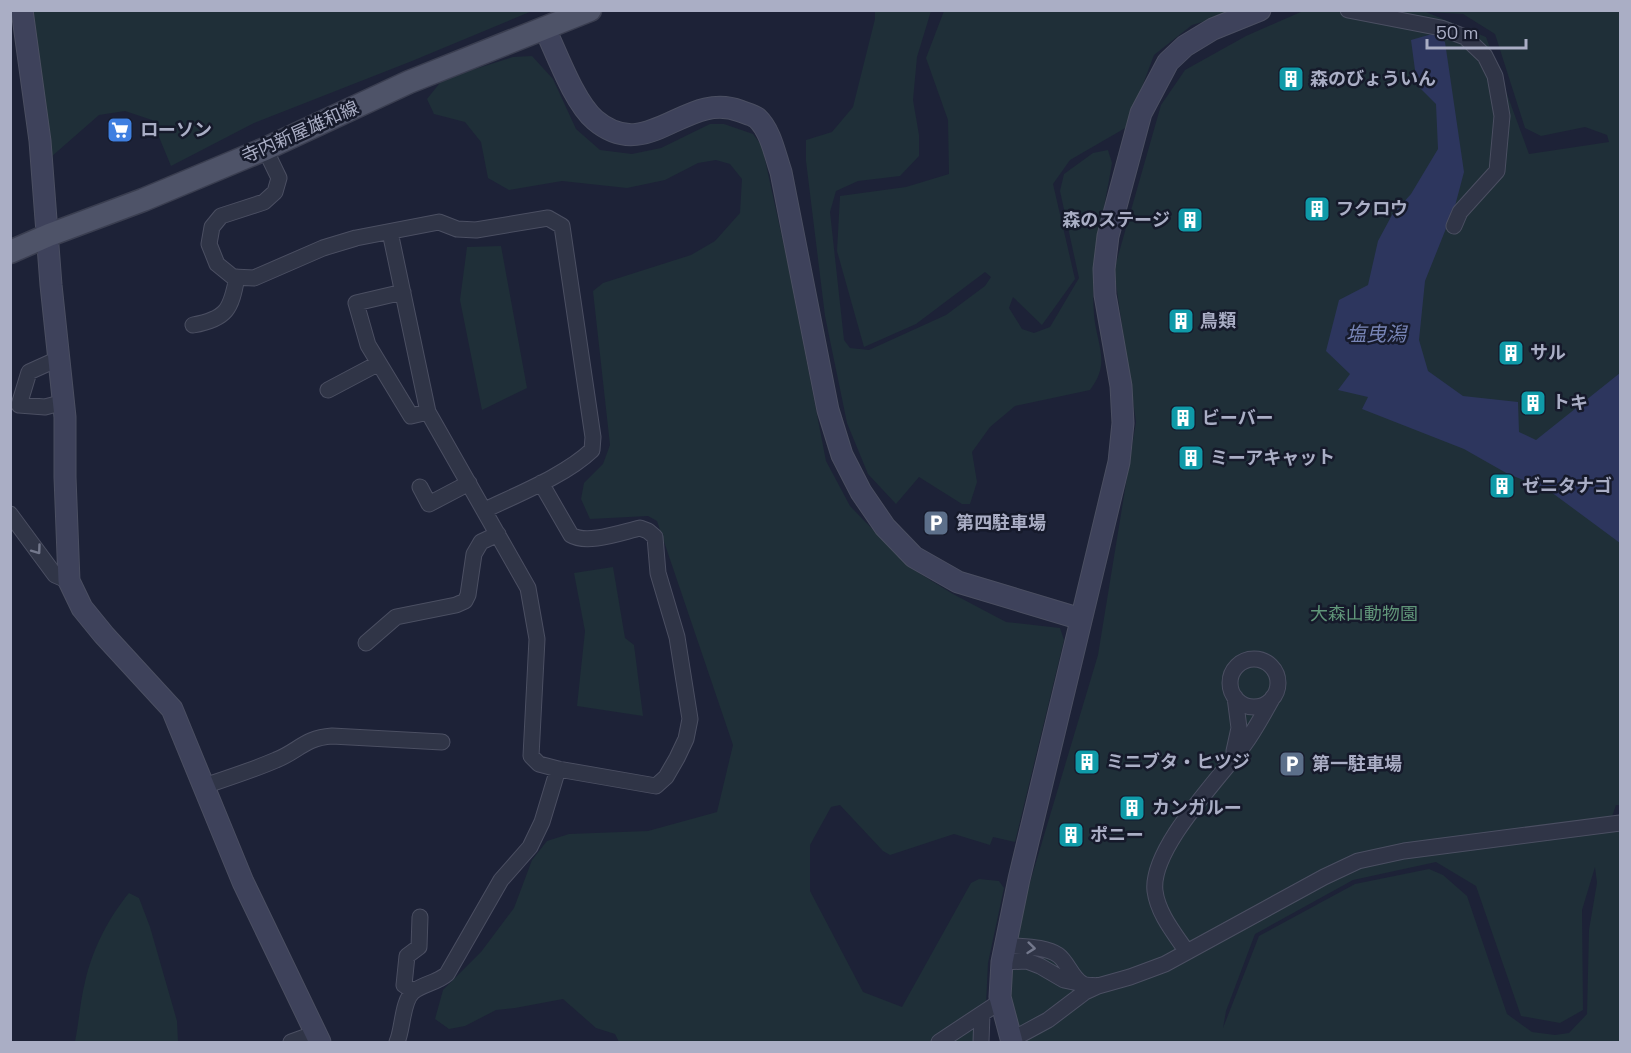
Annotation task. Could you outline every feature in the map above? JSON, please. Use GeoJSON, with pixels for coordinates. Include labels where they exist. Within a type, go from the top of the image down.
{"type":"FeatureCollection","features":[{"type":"Feature","properties":{"kind":"main road","name":"寺内新屋雄和線"},"geometry":{"type":"LineString","coordinates":[[10,252],[265,149],[409,82],[590,10]]}},
{"type":"Feature","properties":{"kind":"street"},"geometry":{"type":"LineString","coordinates":[[22,10],[40,141],[49,235],[51,285],[64,402],[69,581],[82,608],[172,709],[243,882],[318,1038],[291,1042]]}},
{"type":"Feature","properties":{"kind":"street"},"geometry":{"type":"LineString","coordinates":[[1090,985],[1085,992],[1056,1014],[1012,1041],[1001,1002],[1000,981],[1004,954],[1022,867],[1119,462],[1123,423],[1121,386],[1105,295],[1104,268],[1108,236],[1141,113],[1168,63],[1185,46],[1213,29],[1260,10]]}},
{"type":"Feature","properties":{"kind":"street"},"geometry":{"type":"LineString","coordinates":[[1348,10],[1441,28],[1466,37],[1485,56],[1495,76],[1502,116],[1497,171],[1460,212],[1454,226]]}},
{"type":"Feature","properties":{"kind":"street"},"geometry":{"type":"LineString","coordinates":[[545,28],[581,104],[595,120],[613,132],[632,135],[651,132],[699,110],[720,106],[757,118],[769,135],[781,172],[828,410],[842,455],[861,492],[885,527],[914,557],[958,582],[1080,619]]}},
{"type":"Feature","properties":{"kind":"street"},"geometry":{"type":"LineString","coordinates":[[265,149],[279,178],[275,192],[264,202],[221,216],[212,227],[209,244],[217,264],[233,277],[254,278],[323,248],[356,238],[439,222],[457,229],[476,230],[548,218],[562,226],[593,438],[592,450],[541,483],[485,510]]}},
{"type":"Feature","properties":{"kind":"street"},"geometry":{"type":"LineString","coordinates":[[390,232],[428,412],[528,588],[537,639],[531,756],[539,764],[558,769],[656,786],[666,777],[677,758],[686,739],[690,719],[677,637],[657,573],[655,537],[640,528],[588,540],[578,540],[571,536],[541,483]]}},
{"type":"Feature","properties":{"kind":"street"},"geometry":{"type":"LineString","coordinates":[[193,326],[224,315],[233,299],[237,277]]}},
{"type":"Feature","properties":{"kind":"street"},"geometry":{"type":"LineString","coordinates":[[403,292],[356,303],[368,345],[411,416],[428,412]]}},
{"type":"Feature","properties":{"kind":"street"},"geometry":{"type":"LineString","coordinates":[[60,358],[29,372],[19,405],[45,407],[64,402]]}},
{"type":"Feature","properties":{"kind":"street"},"geometry":{"type":"LineString","coordinates":[[328,390],[380,363]]}},
{"type":"Feature","properties":{"kind":"street"},"geometry":{"type":"LineString","coordinates":[[420,488],[429,504],[469,483]]}},
{"type":"Feature","properties":{"kind":"street"},"geometry":{"type":"LineString","coordinates":[[10,514],[55,575],[69,581]]}},
{"type":"Feature","properties":{"kind":"street"},"geometry":{"type":"LineString","coordinates":[[366,643],[396,617],[456,605],[465,601],[468,595],[474,554],[481,542],[498,534]]}},
{"type":"Feature","properties":{"kind":"street"},"geometry":{"type":"LineString","coordinates":[[1186,952],[1161,912],[1155,890],[1157,869],[1169,843],[1245,744],[1274,698],[1278,683],[1274,669],[1268,663],[1252,659],[1244,661],[1233,672],[1231,688],[1235,697],[1239,728],[1238,739],[1230,762]]}},
{"type":"Feature","properties":{"kind":"street"},"geometry":{"type":"LineString","coordinates":[[1235,697],[1245,705],[1253,707],[1261,706],[1274,698]]}},
{"type":"Feature","properties":{"kind":"street"},"geometry":{"type":"LineString","coordinates":[[204,786],[279,759],[317,737],[442,742]]}},
{"type":"Feature","properties":{"kind":"street"},"geometry":{"type":"LineString","coordinates":[[397,1042],[405,1005],[413,991],[442,979],[447,974],[501,880],[530,847],[542,822],[558,769]]}},
{"type":"Feature","properties":{"kind":"street"},"geometry":{"type":"LineString","coordinates":[[1004,954],[1040,966],[1064,980],[1090,985],[1148,971],[1337,870],[1372,857],[1494,838],[1620,823]]}},
{"type":"Feature","properties":{"kind":"street"},"geometry":{"type":"LineString","coordinates":[[413,991],[404,985],[407,956],[419,947],[420,917]]}},
{"type":"Feature","properties":{"kind":"street"},"geometry":{"type":"LineString","coordinates":[[1004,954],[1042,949],[1056,953],[1067,962],[1077,978],[1090,985]]}},
{"type":"Feature","properties":{"kind":"street"},"geometry":{"type":"LineString","coordinates":[[1056,975],[1059,985],[1059,1008],[1056,1014]]}},
{"type":"Feature","properties":{"kind":"street"},"geometry":{"type":"LineString","coordinates":[[939,1042],[1001,1002]]}},
{"type":"Feature","properties":{"kind":"street"},"geometry":{"type":"LineString","coordinates":[[981,1042],[982,1014]]}},
{"type":"Feature","properties":{"kind":"green space"},"geometry":{"type":"Polygon","coordinates":[[[33,11],[532,11],[254,123],[171,166],[152,120],[125,111],[99,115],[51,157],[33,11]]]}},
{"type":"Feature","properties":{"kind":"green space"},"geometry":{"type":"Polygon","coordinates":[[[875,11],[931,11],[917,57],[913,100],[919,135],[919,156],[900,176],[858,181],[836,191],[830,212],[844,340],[850,348],[869,350],[946,315],[985,286],[991,277],[985,272],[916,324],[864,347],[837,251],[840,196],[906,187],[949,174],[948,120],[926,58],[944,11],[1239,11],[1192,25],[1154,55],[1127,127],[1070,160],[1053,184],[1075,279],[1042,325],[1013,297],[1009,308],[1022,329],[1034,333],[1050,327],[1079,278],[1060,191],[1064,174],[1093,153],[1108,150],[1112,163],[1098,239],[1093,296],[1101,354],[1100,371],[1090,390],[1015,406],[990,427],[972,452],[977,482],[970,504],[962,504],[919,477],[896,504],[868,474],[847,423],[825,316],[806,161],[806,140],[832,132],[853,107],[875,11]]]}},
{"type":"Feature","properties":{"kind":"green space","name":"大森山動物園"},"geometry":{"type":"Polygon","coordinates":[[[1303,11],[1620,11],[1620,805],[1616,805],[1607,831],[1620,829],[1620,1042],[1022,1042],[1009,998],[1016,929],[1098,655],[1136,422],[1114,270],[1161,105],[1185,70],[1246,36],[1303,11]],[[1426,12],[1486,37],[1529,154],[1609,142],[1607,135],[1585,127],[1541,136],[1525,128],[1495,34],[1463,14],[1426,12]],[[1436,862],[1353,880],[1255,934],[1226,1011],[1223,1028],[1259,936],[1355,884],[1429,869],[1443,875],[1467,896],[1507,1014],[1532,1032],[1555,1035],[1569,1033],[1587,1014],[1589,930],[1597,883],[1595,867],[1582,910],[1583,1010],[1560,1023],[1521,1016],[1476,886],[1436,862]]]}},
{"type":"Feature","properties":{"kind":"green space"},"geometry":{"type":"Polygon","coordinates":[[[532,56],[553,79],[576,129],[600,150],[632,154],[661,148],[710,124],[724,124],[753,134],[762,146],[787,260],[826,461],[850,506],[909,567],[953,594],[1006,622],[1060,628],[1064,640],[1015,842],[993,837],[990,845],[954,834],[890,855],[883,851],[840,805],[831,807],[810,845],[810,891],[863,992],[902,1007],[971,883],[979,879],[999,881],[1004,888],[988,963],[986,1004],[960,1025],[974,1030],[974,1042],[619,1042],[615,1034],[596,1028],[563,999],[496,1010],[465,1026],[449,1029],[435,1019],[443,990],[481,952],[514,908],[532,860],[547,841],[569,834],[648,831],[717,812],[733,745],[657,521],[648,516],[590,519],[581,499],[584,483],[603,464],[610,445],[593,291],[603,283],[691,255],[715,241],[740,213],[742,179],[730,164],[716,160],[698,163],[665,180],[627,188],[562,181],[509,190],[488,178],[481,142],[465,122],[434,114],[427,99],[443,79],[513,57],[532,56]]]}},
{"type":"Feature","properties":{"kind":"green space"},"geometry":{"type":"Polygon","coordinates":[[[501,246],[527,388],[482,410],[460,300],[467,247],[501,246]]]}},
{"type":"Feature","properties":{"kind":"green space"},"geometry":{"type":"Polygon","coordinates":[[[613,567],[625,638],[634,645],[643,716],[577,706],[585,631],[574,573],[613,567]]]}},
{"type":"Feature","properties":{"kind":"green space"},"geometry":{"type":"Polygon","coordinates":[[[129,893],[139,898],[150,927],[177,1021],[178,1042],[75,1042],[83,990],[92,958],[108,923],[129,893]]]}},
{"type":"Feature","properties":{"kind":"water","name":"塩曳潟"},"geometry":{"type":"Polygon","coordinates":[[[1432,34],[1445,42],[1464,172],[1455,206],[1425,281],[1419,340],[1428,371],[1463,396],[1518,402],[1519,432],[1536,440],[1620,373],[1620,543],[1547,489],[1508,474],[1464,449],[1362,409],[1368,397],[1338,390],[1350,374],[1326,351],[1339,300],[1368,285],[1378,241],[1392,215],[1411,194],[1438,149],[1436,104],[1417,85],[1411,40],[1432,34]]]}},
{"type":"Feature","properties":{"kind":"place","name":"森のびょういん"},"geometry":{"type":"Point","coordinates":[1291,79]}},
{"type":"Feature","properties":{"kind":"place","name":"ローソン"},"geometry":{"type":"Point","coordinates":[120,130]}},
{"type":"Feature","properties":{"kind":"place","name":"フクロウ"},"geometry":{"type":"Point","coordinates":[1317,209]}},
{"type":"Feature","properties":{"kind":"place","name":"森のステージ"},"geometry":{"type":"Point","coordinates":[1190,220]}},
{"type":"Feature","properties":{"kind":"place","name":"鳥類"},"geometry":{"type":"Point","coordinates":[1181,321]}},
{"type":"Feature","properties":{"kind":"place","name":"サル"},"geometry":{"type":"Point","coordinates":[1511,353]}},
{"type":"Feature","properties":{"kind":"place","name":"トキ"},"geometry":{"type":"Point","coordinates":[1533,403]}},
{"type":"Feature","properties":{"kind":"place","name":"ビーバー"},"geometry":{"type":"Point","coordinates":[1183,418]}},
{"type":"Feature","properties":{"kind":"place","name":"ミーアキャット"},"geometry":{"type":"Point","coordinates":[1191,458]}},
{"type":"Feature","properties":{"kind":"place","name":"ゼニタナゴ"},"geometry":{"type":"Point","coordinates":[1502,486]}},
{"type":"Feature","properties":{"kind":"place","name":"第四駐車場"},"geometry":{"type":"Point","coordinates":[936,523]}},
{"type":"Feature","properties":{"kind":"place","name":"ミニブタ・ヒツジ"},"geometry":{"type":"Point","coordinates":[1087,762]}},
{"type":"Feature","properties":{"kind":"place","name":"第一駐車場"},"geometry":{"type":"Point","coordinates":[1292,764]}},
{"type":"Feature","properties":{"kind":"place","name":"カンガルー"},"geometry":{"type":"Point","coordinates":[1132,808]}},
{"type":"Feature","properties":{"kind":"place","name":"ポニー"},"geometry":{"type":"Point","coordinates":[1071,835]}}]}
